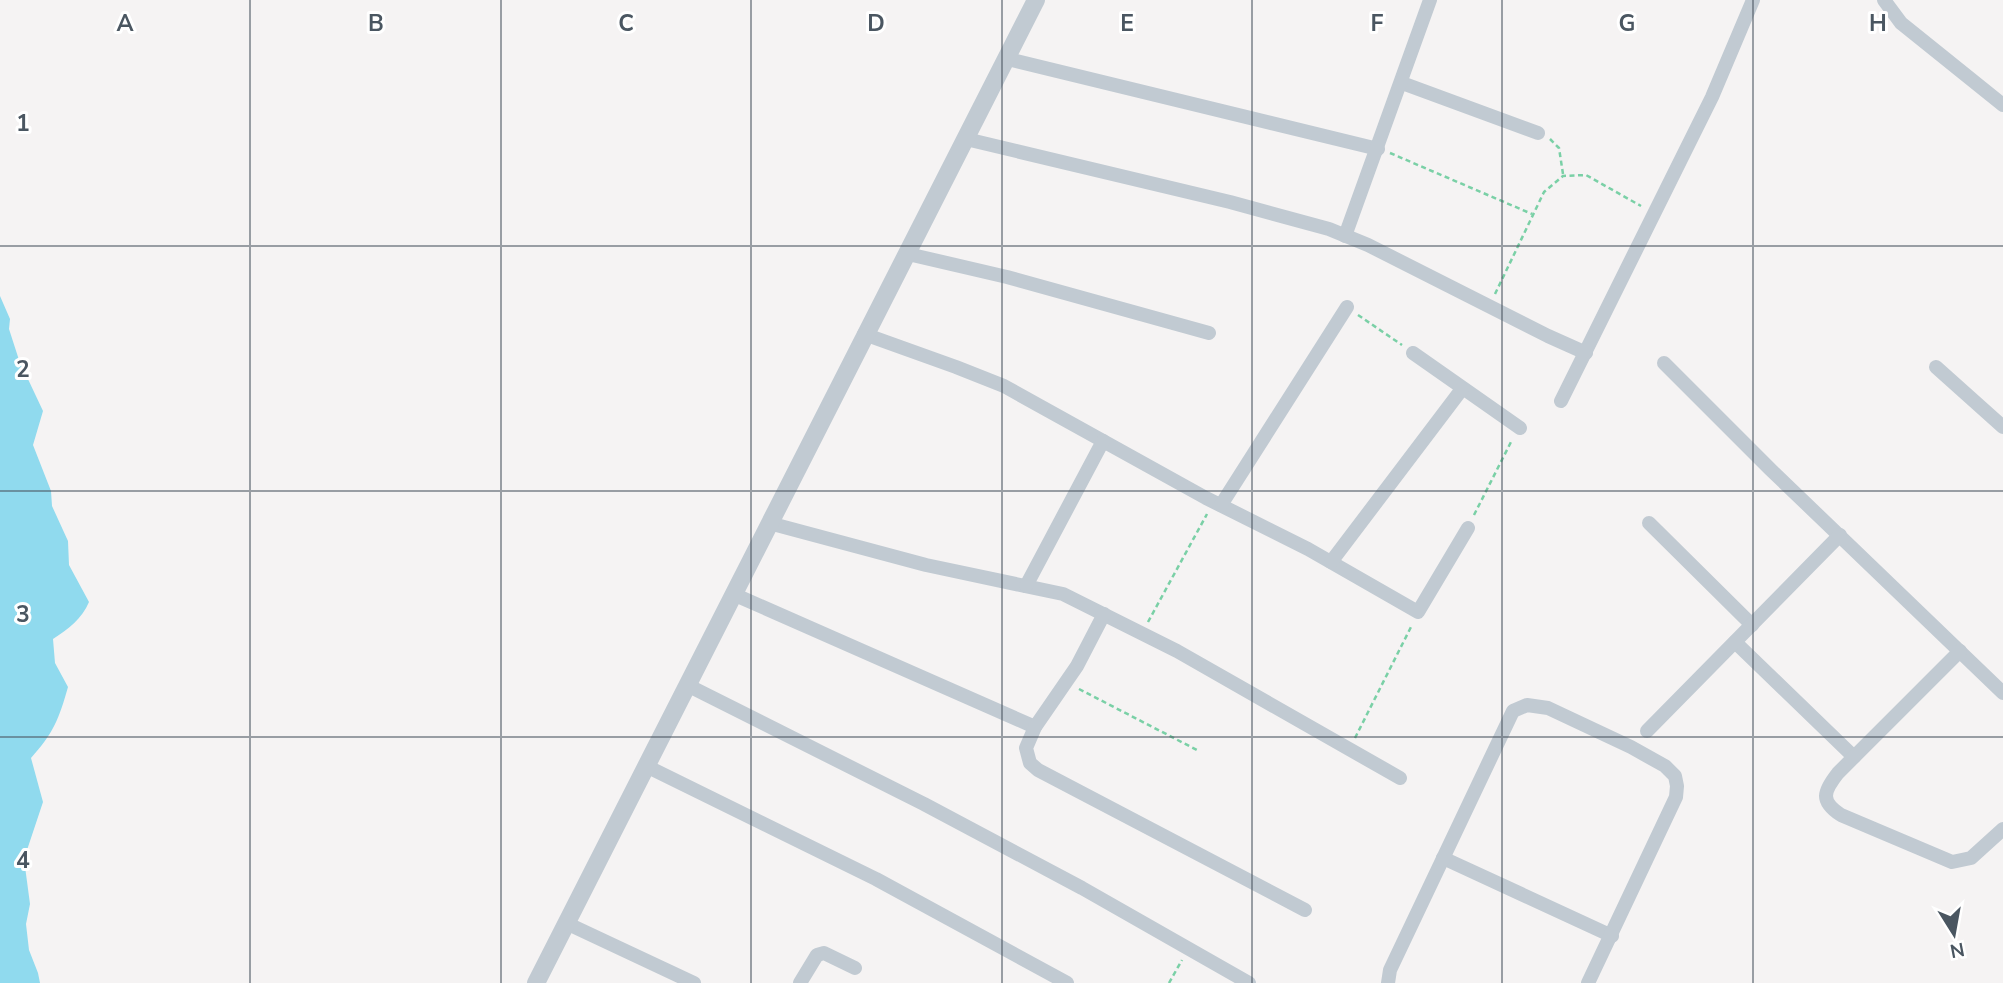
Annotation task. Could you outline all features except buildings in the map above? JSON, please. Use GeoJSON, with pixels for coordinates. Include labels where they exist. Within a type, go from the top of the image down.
{"type":"FeatureCollection","features":[{"type":"Feature","properties":{"kind":"street"},"geometry":{"type":"LineString","coordinates":[[536,983],[1036,0]]}},
{"type":"Feature","properties":{"kind":"street"},"geometry":{"type":"LineString","coordinates":[[1345,236],[1430,0]]}},
{"type":"Feature","properties":{"kind":"street"},"geometry":{"type":"LineString","coordinates":[[1561,401],[1712,97],[1754,0]]}},
{"type":"Feature","properties":{"kind":"street"},"geometry":{"type":"LineString","coordinates":[[1884,0],[1900,23],[2003,105]]}},
{"type":"Feature","properties":{"kind":"street"},"geometry":{"type":"LineString","coordinates":[[1008,59],[1378,149]]}},
{"type":"Feature","properties":{"kind":"street"},"geometry":{"type":"LineString","coordinates":[[1402,83],[1538,133]]}},
{"type":"Feature","properties":{"kind":"street"},"geometry":{"type":"LineString","coordinates":[[966,139],[1278,215],[1345,236],[1380,250],[1586,353]]}},
{"type":"Feature","properties":{"kind":"street"},"geometry":{"type":"LineString","coordinates":[[908,254],[1007,277],[1209,333]]}},
{"type":"Feature","properties":{"kind":"street"},"geometry":{"type":"LineString","coordinates":[[1218,503],[1347,307]]}},
{"type":"Feature","properties":{"kind":"street"},"geometry":{"type":"LineString","coordinates":[[864,334],[1004,386],[1331,562],[1418,612],[1468,528]]}},
{"type":"Feature","properties":{"kind":"street"},"geometry":{"type":"LineString","coordinates":[[1413,353],[1520,428]]}},
{"type":"Feature","properties":{"kind":"street"},"geometry":{"type":"LineString","coordinates":[[1664,363],[2003,693]]}},
{"type":"Feature","properties":{"kind":"street"},"geometry":{"type":"LineString","coordinates":[[1936,367],[2003,427]]}},
{"type":"Feature","properties":{"kind":"street"},"geometry":{"type":"LineString","coordinates":[[1331,562],[1462,389]]}},
{"type":"Feature","properties":{"kind":"street"},"geometry":{"type":"LineString","coordinates":[[1026,586],[1103,441]]}},
{"type":"Feature","properties":{"kind":"street"},"geometry":{"type":"LineString","coordinates":[[769,523],[939,568],[1063,594],[1177,651],[1400,778]]}},
{"type":"Feature","properties":{"kind":"street"},"geometry":{"type":"LineString","coordinates":[[1649,523],[1752,625]]}},
{"type":"Feature","properties":{"kind":"street"},"geometry":{"type":"LineString","coordinates":[[1647,732],[1840,535]]}},
{"type":"Feature","properties":{"kind":"street"},"geometry":{"type":"LineString","coordinates":[[733,594],[1035,727]]}},
{"type":"Feature","properties":{"kind":"street"},"geometry":{"type":"LineString","coordinates":[[1104,614],[1066,682],[1035,727],[1026,748],[1030,763],[1038,770],[1305,909]]}},
{"type":"Feature","properties":{"kind":"street"},"geometry":{"type":"LineString","coordinates":[[1735,642],[1854,757]]}},
{"type":"Feature","properties":{"kind":"street"},"geometry":{"type":"LineString","coordinates":[[1961,651],[1854,757],[1825,791],[1828,803],[1842,815],[1905,843],[1958,862],[1978,853],[2003,829]]}},
{"type":"Feature","properties":{"kind":"street"},"geometry":{"type":"LineString","coordinates":[[687,685],[924,804],[1082,888],[1249,983]]}},
{"type":"Feature","properties":{"kind":"street"},"geometry":{"type":"LineString","coordinates":[[1388,983],[1390,970],[1513,711],[1527,705],[1548,708],[1631,747],[1664,766],[1675,776],[1678,786],[1676,797],[1588,983]]}},
{"type":"Feature","properties":{"kind":"street"},"geometry":{"type":"LineString","coordinates":[[646,766],[876,879],[1067,983]]}},
{"type":"Feature","properties":{"kind":"street"},"geometry":{"type":"LineString","coordinates":[[1444,858],[1612,936]]}},
{"type":"Feature","properties":{"kind":"street"},"geometry":{"type":"LineString","coordinates":[[566,923],[694,983]]}},
{"type":"Feature","properties":{"kind":"street"},"geometry":{"type":"LineString","coordinates":[[800,983],[817,955],[824,953],[855,968]]}},
{"type":"Feature","properties":{"kind":"path"},"geometry":{"type":"LineString","coordinates":[[1538,133],[1554,142],[1559,149],[1563,176]]}},
{"type":"Feature","properties":{"kind":"path"},"geometry":{"type":"LineString","coordinates":[[1378,149],[1532,214]]}},
{"type":"Feature","properties":{"kind":"path"},"geometry":{"type":"LineString","coordinates":[[1489,306],[1544,192],[1563,176],[1586,175],[1654,214]]}},
{"type":"Feature","properties":{"kind":"path"},"geometry":{"type":"LineString","coordinates":[[1347,307],[1413,353]]}},
{"type":"Feature","properties":{"kind":"path"},"geometry":{"type":"LineString","coordinates":[[1468,528],[1497,467],[1520,428]]}},
{"type":"Feature","properties":{"kind":"path"},"geometry":{"type":"LineString","coordinates":[[1142,633],[1218,503]]}},
{"type":"Feature","properties":{"kind":"path"},"geometry":{"type":"LineString","coordinates":[[1349,749],[1399,655],[1418,612]]}},
{"type":"Feature","properties":{"kind":"path"},"geometry":{"type":"LineString","coordinates":[[1066,682],[1197,750]]}},
{"type":"Feature","properties":{"kind":"path"},"geometry":{"type":"LineString","coordinates":[[1169,983],[1188,948]]}},
{"type":"Feature","properties":{"kind":"water"},"geometry":{"type":"Polygon","coordinates":[[[0,296],[10,319],[9,329],[19,360],[43,411],[33,445],[51,491],[52,506],[68,541],[69,565],[89,602],[78,619],[53,639],[55,663],[68,687],[54,726],[31,758],[43,802],[24,859],[30,904],[26,924],[29,950],[40,983],[0,983],[0,296]]]}}]}
